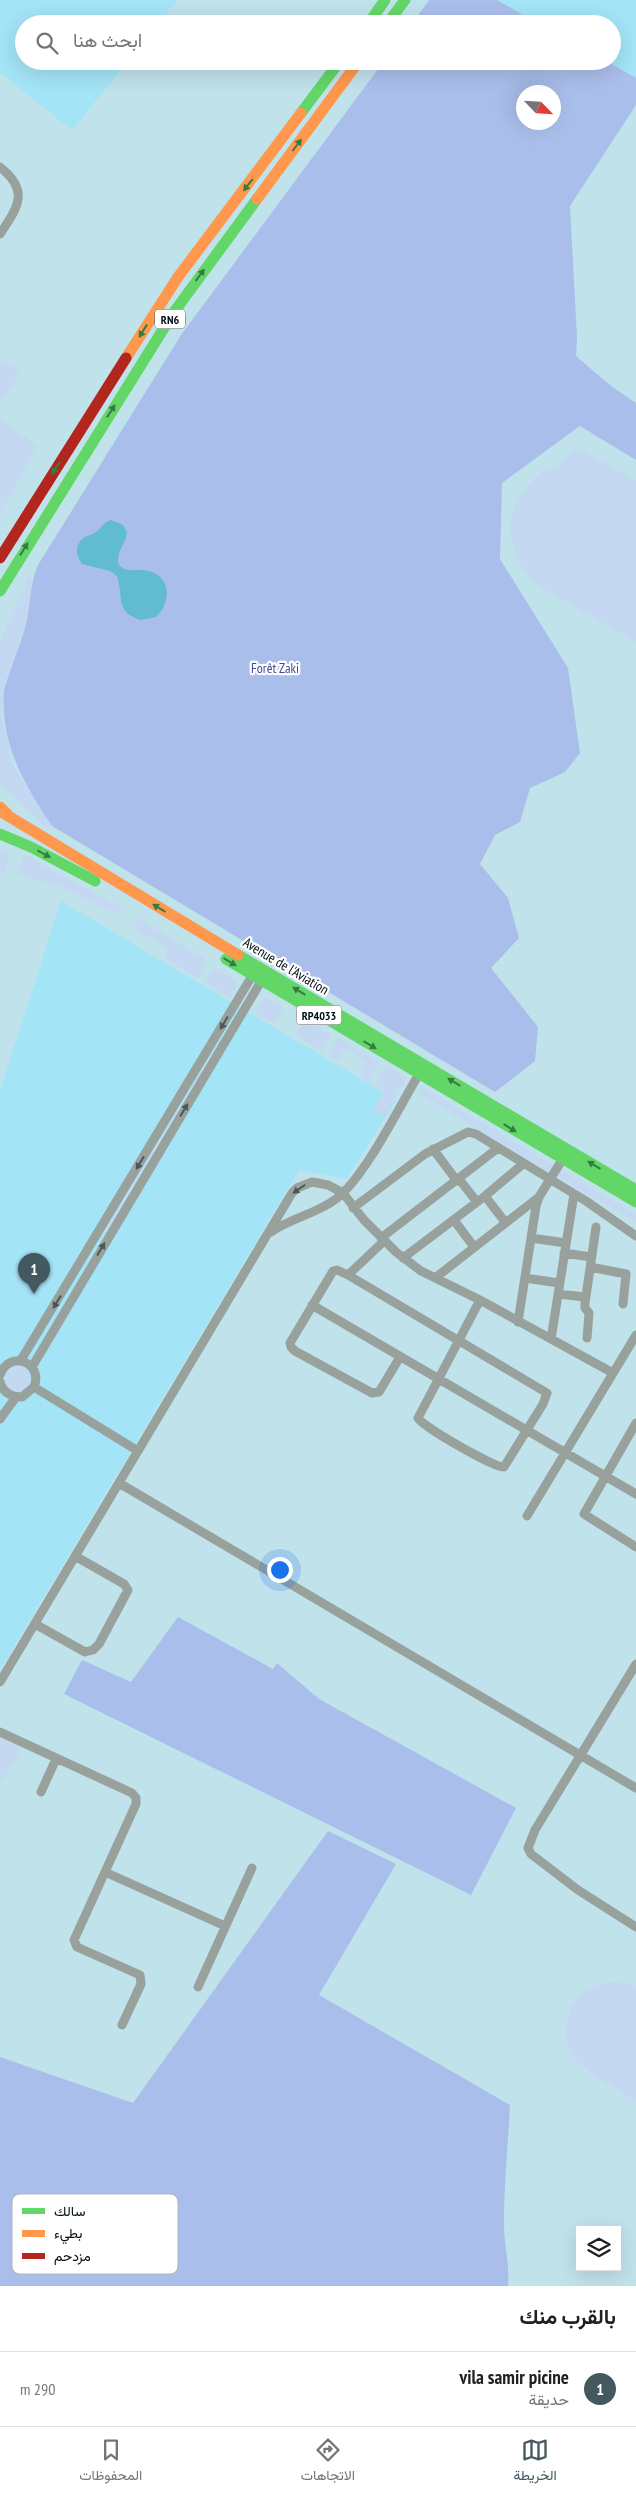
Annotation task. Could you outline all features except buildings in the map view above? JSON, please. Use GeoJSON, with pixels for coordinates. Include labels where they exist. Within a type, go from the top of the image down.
{"type":"FeatureCollection","features":[{"type":"Feature","properties":{"kind":"main road"},"geometry":{"type":"LineString","coordinates":[[375,15],[386,0]]}},
{"type":"Feature","properties":{"kind":"main road"},"geometry":{"type":"LineString","coordinates":[[394,15],[405,0]]}},
{"type":"Feature","properties":{"kind":"main road","name":"RN6"},"geometry":{"type":"LineString","coordinates":[[0,558],[174,283],[333,70]]}},
{"type":"Feature","properties":{"kind":"main road","name":"RN6"},"geometry":{"type":"LineString","coordinates":[[0,591],[23,550],[183,299],[352,70]]}},
{"type":"Feature","properties":{"kind":"main road","name":"Avenue de l'Aviation"},"geometry":{"type":"LineString","coordinates":[[3,811],[419,1074],[636,1202]]}},
{"type":"Feature","properties":{"kind":"main road","name":"Avenue de l'Aviation"},"geometry":{"type":"LineString","coordinates":[[0,834],[79,872],[636,1190]]}},
{"type":"Feature","properties":{"kind":"street"},"geometry":{"type":"LineString","coordinates":[[0,167],[16,182],[19,202],[0,234]]}},
{"type":"Feature","properties":{"kind":"street"},"geometry":{"type":"LineString","coordinates":[[21,1360],[260,974]]}},
{"type":"Feature","properties":{"kind":"street"},"geometry":{"type":"LineString","coordinates":[[32,1366],[260,974]]}},
{"type":"Feature","properties":{"kind":"street"},"geometry":{"type":"LineString","coordinates":[[267,1235],[284,1224],[318,1210],[343,1193],[366,1162],[419,1074]]}},
{"type":"Feature","properties":{"kind":"street"},"geometry":{"type":"LineString","coordinates":[[353,1208],[396,1174],[434,1149],[468,1132],[476,1134],[574,1194],[636,1236]]}},
{"type":"Feature","properties":{"kind":"street"},"geometry":{"type":"LineString","coordinates":[[348,1275],[383,1240],[498,1148]]}},
{"type":"Feature","properties":{"kind":"street"},"geometry":{"type":"LineString","coordinates":[[434,1149],[458,1180],[505,1222]]}},
{"type":"Feature","properties":{"kind":"street"},"geometry":{"type":"LineString","coordinates":[[435,1278],[539,1197],[562,1160]]}},
{"type":"Feature","properties":{"kind":"street"},"geometry":{"type":"LineString","coordinates":[[402,1258],[454,1220],[523,1164]]}},
{"type":"Feature","properties":{"kind":"street"},"geometry":{"type":"LineString","coordinates":[[0,1682],[297,1188],[312,1182],[320,1183],[343,1193],[353,1208],[383,1240],[420,1272],[480,1300],[613,1373]]}},
{"type":"Feature","properties":{"kind":"street"},"geometry":{"type":"LineString","coordinates":[[551,1339],[574,1194]]}},
{"type":"Feature","properties":{"kind":"street"},"geometry":{"type":"LineString","coordinates":[[518,1322],[539,1197]]}},
{"type":"Feature","properties":{"kind":"street"},"geometry":{"type":"LineString","coordinates":[[454,1220],[474,1247]]}},
{"type":"Feature","properties":{"kind":"street"},"geometry":{"type":"LineString","coordinates":[[587,1338],[589,1313],[585,1308],[585,1297],[596,1227]]}},
{"type":"Feature","properties":{"kind":"street"},"geometry":{"type":"LineString","coordinates":[[531,1238],[566,1243]]}},
{"type":"Feature","properties":{"kind":"street"},"geometry":{"type":"LineString","coordinates":[[564,1253],[591,1257]]}},
{"type":"Feature","properties":{"kind":"street"},"geometry":{"type":"LineString","coordinates":[[590,1267],[626,1274],[623,1304]]}},
{"type":"Feature","properties":{"kind":"street"},"geometry":{"type":"LineString","coordinates":[[400,1356],[376,1393],[366,1391],[290,1346],[333,1271],[337,1270],[348,1275],[460,1341],[547,1393],[547,1398],[504,1467],[497,1467],[419,1420],[420,1412],[460,1341],[480,1300]]}},
{"type":"Feature","properties":{"kind":"street"},"geometry":{"type":"LineString","coordinates":[[525,1278],[559,1283]]}},
{"type":"Feature","properties":{"kind":"street"},"geometry":{"type":"LineString","coordinates":[[558,1294],[585,1297]]}},
{"type":"Feature","properties":{"kind":"street"},"geometry":{"type":"LineString","coordinates":[[312,1306],[567,1452],[636,1494]]}},
{"type":"Feature","properties":{"kind":"street"},"geometry":{"type":"LineString","coordinates":[[527,1516],[613,1373],[632,1351],[636,1335]]}},
{"type":"Feature","properties":{"kind":"street"},"geometry":{"type":"LineString","coordinates":[[1,1371],[10,1362],[21,1360],[32,1366],[36,1377],[34,1387],[27,1395],[16,1397],[5,1392],[1,1387]]}},
{"type":"Feature","properties":{"kind":"street"},"geometry":{"type":"LineString","coordinates":[[34,1387],[138,1450]]}},
{"type":"Feature","properties":{"kind":"street"},"geometry":{"type":"LineString","coordinates":[[0,1419],[16,1397]]}},
{"type":"Feature","properties":{"kind":"street"},"geometry":{"type":"LineString","coordinates":[[636,1422],[584,1511],[584,1516],[636,1548]]}},
{"type":"Feature","properties":{"kind":"street"},"geometry":{"type":"LineString","coordinates":[[119,1483],[636,1788]]}},
{"type":"Feature","properties":{"kind":"street"},"geometry":{"type":"LineString","coordinates":[[35,1624],[85,1652],[93,1650],[99,1644],[128,1590],[124,1584],[75,1556]]}},
{"type":"Feature","properties":{"kind":"street"},"geometry":{"type":"LineString","coordinates":[[636,1664],[582,1756],[535,1830],[528,1850],[578,1890],[636,1928]]}},
{"type":"Feature","properties":{"kind":"street"},"geometry":{"type":"LineString","coordinates":[[0,1732],[132,1793],[136,1798],[136,1804],[74,1943],[77,1947],[140,1975],[141,1984],[122,2025]]}},
{"type":"Feature","properties":{"kind":"street"},"geometry":{"type":"LineString","coordinates":[[41,1792],[56,1758]]}},
{"type":"Feature","properties":{"kind":"street"},"geometry":{"type":"LineString","coordinates":[[198,1986],[252,1868]]}},
{"type":"Feature","properties":{"kind":"street"},"geometry":{"type":"LineString","coordinates":[[105,1872],[225,1926]]}},
{"type":"Feature","properties":{"kind":"shaded area"},"geometry":{"type":"Polygon","coordinates":[[[0,0],[177,0],[165,15],[15,15],[15,70],[121,70],[72,130],[0,73],[0,0]]]}},
{"type":"Feature","properties":{"kind":"shaded area"},"geometry":{"type":"Polygon","coordinates":[[[497,0],[636,0],[636,78],[621,70],[621,15],[523,15],[497,0]]]}},
{"type":"Feature","properties":{"kind":"shaded area"},"geometry":{"type":"Polygon","coordinates":[[[0,360],[21,371],[0,404],[0,360]]]}},
{"type":"Feature","properties":{"kind":"shaded area"},"geometry":{"type":"Polygon","coordinates":[[[0,419],[38,446],[0,513],[0,419]]]}},
{"type":"Feature","properties":{"kind":"shaded area"},"geometry":{"type":"Polygon","coordinates":[[[574,446],[636,481],[636,642],[538,586],[517,559],[512,544],[510,530],[512,515],[517,501],[526,487],[539,474],[562,463],[574,446]]]}},
{"type":"Feature","properties":{"kind":"shaded area"},"geometry":{"type":"Polygon","coordinates":[[[111,520],[123,525],[127,532],[118,556],[119,565],[126,569],[145,570],[157,574],[165,584],[166,598],[161,611],[156,617],[140,620],[126,612],[121,602],[117,576],[110,571],[82,564],[80,561],[77,550],[81,540],[95,533],[106,522],[111,520]]]}},
{"type":"Feature","properties":{"kind":"shaded area"},"geometry":{"type":"Polygon","coordinates":[[[29,576],[32,578],[30,608],[5,688],[1,714],[13,765],[52,826],[48,829],[0,784],[0,641],[29,576]]]}},
{"type":"Feature","properties":{"kind":"shaded area"},"geometry":{"type":"Polygon","coordinates":[[[0,848],[9,851],[6,873],[0,873],[0,848]]]}},
{"type":"Feature","properties":{"kind":"shaded area"},"geometry":{"type":"Polygon","coordinates":[[[24,854],[121,908],[118,914],[62,887],[17,874],[24,854]]]}},
{"type":"Feature","properties":{"kind":"shaded area"},"geometry":{"type":"Polygon","coordinates":[[[61,901],[396,1100],[347,1179],[299,1170],[0,1670],[0,1091],[61,901]]]}},
{"type":"Feature","properties":{"kind":"shaded area"},"geometry":{"type":"Polygon","coordinates":[[[139,919],[205,959],[203,962],[206,964],[198,978],[164,958],[169,948],[133,928],[139,919]]]}},
{"type":"Feature","properties":{"kind":"shaded area"},"geometry":{"type":"Polygon","coordinates":[[[220,969],[237,983],[231,998],[205,982],[213,970],[220,969]]]}},
{"type":"Feature","properties":{"kind":"shaded area"},"geometry":{"type":"Polygon","coordinates":[[[266,998],[281,1005],[283,1008],[275,1023],[254,1012],[262,1000],[266,998]]]}},
{"type":"Feature","properties":{"kind":"shaded area"},"geometry":{"type":"Polygon","coordinates":[[[241,1006],[105,1234],[103,1233],[241,1006]]]}},
{"type":"Feature","properties":{"kind":"shaded area"},"geometry":{"type":"Polygon","coordinates":[[[306,1021],[331,1034],[322,1051],[294,1035],[306,1021]]]}},
{"type":"Feature","properties":{"kind":"shaded area"},"geometry":{"type":"Polygon","coordinates":[[[338,1038],[379,1062],[368,1082],[360,1077],[367,1062],[348,1049],[344,1050],[338,1062],[329,1057],[338,1038]]]}},
{"type":"Feature","properties":{"kind":"shaded area"},"geometry":{"type":"Polygon","coordinates":[[[386,1066],[407,1078],[385,1116],[373,1110],[384,1091],[375,1085],[386,1066]]]}},
{"type":"Feature","properties":{"kind":"shaded area"},"geometry":{"type":"Polygon","coordinates":[[[422,1087],[553,1165],[549,1172],[418,1093],[422,1087]]]}},
{"type":"Feature","properties":{"kind":"shaded area"},"geometry":{"type":"Polygon","coordinates":[[[560,1170],[636,1214],[636,1222],[556,1176],[560,1170]]]}},
{"type":"Feature","properties":{"kind":"shaded area"},"geometry":{"type":"Polygon","coordinates":[[[18,1366],[27,1370],[31,1379],[27,1388],[18,1392],[9,1388],[5,1379],[9,1370],[18,1366]]]}},
{"type":"Feature","properties":{"kind":"shaded area"},"geometry":{"type":"Polygon","coordinates":[[[0,1738],[22,1748],[0,1785],[0,1738]]]}},
{"type":"Feature","properties":{"kind":"shaded area"},"geometry":{"type":"Polygon","coordinates":[[[619,1981],[636,1987],[636,2101],[596,2076],[576,2060],[571,2053],[566,2037],[568,2017],[576,2000],[589,1989],[619,1981]]]}},
{"type":"Feature","properties":{"kind":"green space"},"geometry":{"type":"Polygon","coordinates":[[[429,0],[497,0],[523,15],[418,15],[429,0]]]}},
{"type":"Feature","properties":{"kind":"green space","name":"Forêt Zaki"},"geometry":{"type":"Polygon","coordinates":[[[377,70],[621,70],[636,78],[636,105],[570,206],[577,338],[576,356],[611,386],[636,403],[636,460],[580,426],[502,483],[500,559],[568,668],[580,753],[565,772],[530,788],[520,822],[495,835],[480,864],[508,898],[519,938],[491,968],[538,1027],[535,1061],[495,1092],[52,826],[23,779],[10,746],[4,710],[4,690],[25,628],[38,565],[181,335],[377,70]]]}},
{"type":"Feature","properties":{"kind":"green space"},"geometry":{"type":"Polygon","coordinates":[[[178,1617],[273,1669],[277,1663],[319,1699],[516,1808],[471,1895],[64,1694],[82,1660],[131,1682],[178,1617]]]}},
{"type":"Feature","properties":{"kind":"green space"},"geometry":{"type":"Polygon","coordinates":[[[328,1831],[396,1864],[319,1995],[510,2105],[504,2224],[508,2286],[0,2286],[0,2057],[133,2103],[328,1831]]]}},
{"type":"Feature","properties":{"kind":"traffic: fast"},"geometry":{"type":"LineString","coordinates":[[374,15],[385,0]]}},
{"type":"Feature","properties":{"kind":"traffic: fast"},"geometry":{"type":"LineString","coordinates":[[394,15],[405,0]]}},
{"type":"Feature","properties":{"kind":"traffic: fast"},"geometry":{"type":"LineString","coordinates":[[301,113],[333,70]]}},
{"type":"Feature","properties":{"kind":"traffic: fast"},"geometry":{"type":"LineString","coordinates":[[0,591],[174,312],[257,199]]}},
{"type":"Feature","properties":{"kind":"traffic: fast"},"geometry":{"type":"LineString","coordinates":[[0,834],[31,847],[95,881]]}},
{"type":"Feature","properties":{"kind":"traffic: fast"},"geometry":{"type":"LineString","coordinates":[[238,955],[636,1190]]}},
{"type":"Feature","properties":{"kind":"traffic: fast"},"geometry":{"type":"LineString","coordinates":[[226,959],[636,1202]]}},
{"type":"Feature","properties":{"kind":"traffic: slow"},"geometry":{"type":"LineString","coordinates":[[257,199],[352,70]]}},
{"type":"Feature","properties":{"kind":"traffic: slow"},"geometry":{"type":"LineString","coordinates":[[126,358],[178,277],[301,113]]}},
{"type":"Feature","properties":{"kind":"traffic: slow"},"geometry":{"type":"LineString","coordinates":[[0,807],[8,815]]}},
{"type":"Feature","properties":{"kind":"traffic: slow"},"geometry":{"type":"LineString","coordinates":[[0,811],[238,955]]}},
{"type":"Feature","properties":{"kind":"traffic: jam"},"geometry":{"type":"LineString","coordinates":[[0,558],[126,358]]}},
{"type":"Feature","properties":{"kind":"place","name":"vila samir picine"},"geometry":{"type":"Point","coordinates":[34,1294]}}]}
